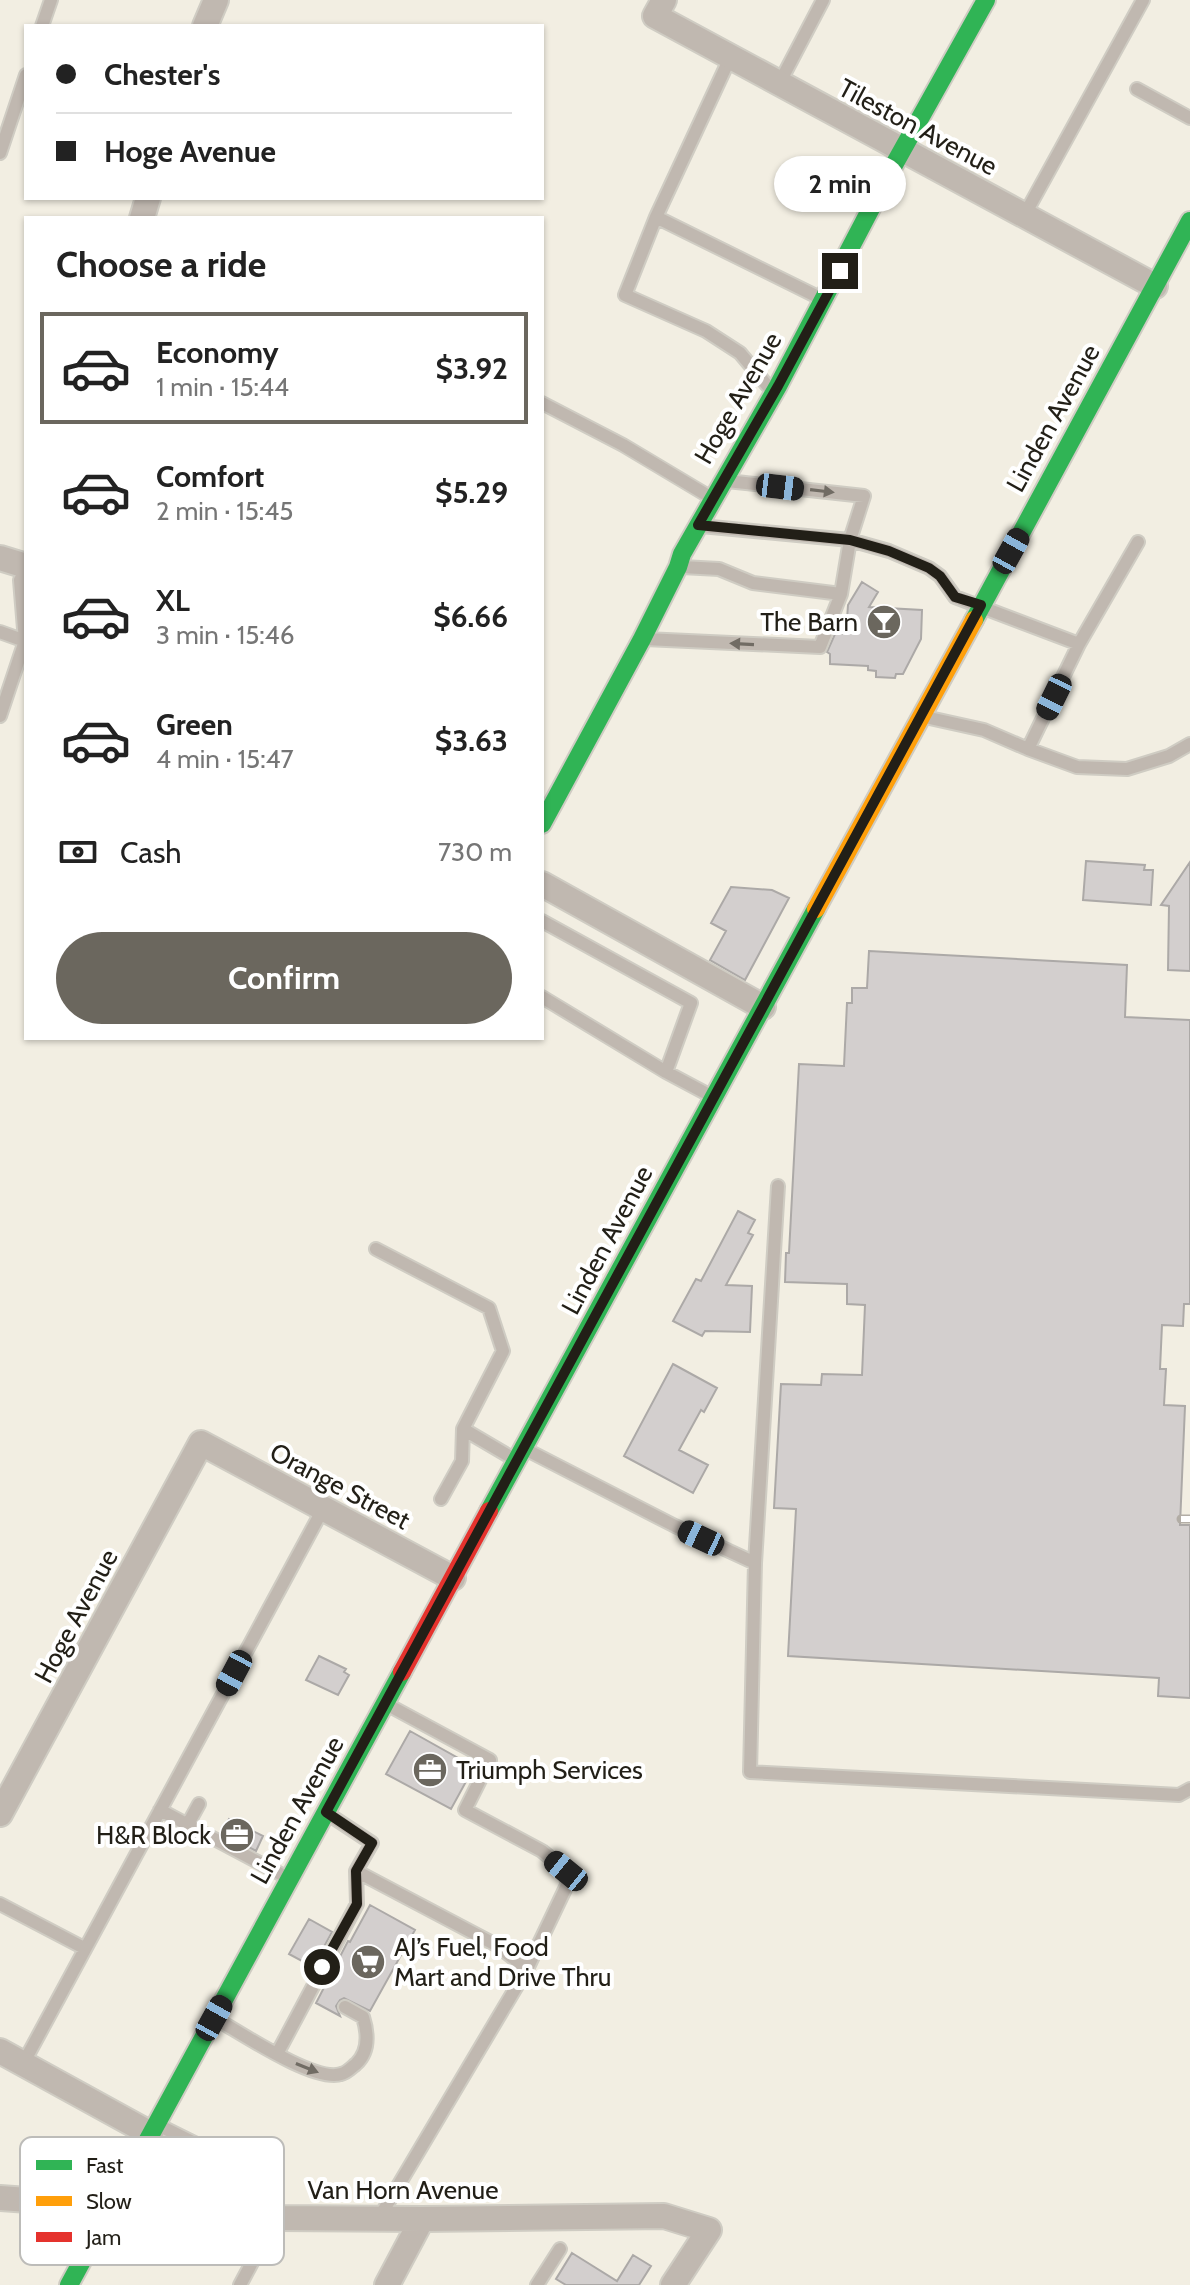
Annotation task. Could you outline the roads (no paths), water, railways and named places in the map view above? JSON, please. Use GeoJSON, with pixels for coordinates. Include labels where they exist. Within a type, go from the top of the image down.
{"type":"FeatureCollection","features":[{"type":"Feature","properties":{"kind":"street","name":"Hoge Avenue"},"geometry":{"type":"LineString","coordinates":[[544,820],[642,639],[682,554],[774,394],[902,151],[986,0]]}},
{"type":"Feature","properties":{"kind":"street"},"geometry":{"type":"LineString","coordinates":[[206,24],[213,1]]}},
{"type":"Feature","properties":{"kind":"street","name":"Tileston Avenue"},"geometry":{"type":"LineString","coordinates":[[660,8],[730,58],[1155,286]]}},
{"type":"Feature","properties":{"kind":"street","name":"Linden Avenue"},"geometry":{"type":"LineString","coordinates":[[150,2137],[1190,221]]}},
{"type":"Feature","properties":{"kind":"street"},"geometry":{"type":"LineString","coordinates":[[0,558],[24,567]]}},
{"type":"Feature","properties":{"kind":"street"},"geometry":{"type":"LineString","coordinates":[[544,885],[763,1007]]}},
{"type":"Feature","properties":{"kind":"street","name":"Hoge Avenue"},"geometry":{"type":"LineString","coordinates":[[0,1814],[201,1443]]}},
{"type":"Feature","properties":{"kind":"street","name":"Orange Street"},"geometry":{"type":"LineString","coordinates":[[201,1443],[453,1578]]}},
{"type":"Feature","properties":{"kind":"street"},"geometry":{"type":"LineString","coordinates":[[0,2051],[154,2129]]}},
{"type":"Feature","properties":{"kind":"street","name":"Van Horn Avenue"},"geometry":{"type":"LineString","coordinates":[[0,2198],[20,2199]]}},
{"type":"Feature","properties":{"kind":"street","name":"Van Horn Avenue"},"geometry":{"type":"LineString","coordinates":[[284,2217],[664,2216],[709,2230],[673,2285]]}},
{"type":"Feature","properties":{"kind":"street"},"geometry":{"type":"LineString","coordinates":[[387,2285],[422,2219]]}},
{"type":"Feature","properties":{"kind":"street","name":"Linden Avenue"},"geometry":{"type":"LineString","coordinates":[[69,2285],[80,2265]]}},
{"type":"Feature","properties":{"kind":"lane"},"geometry":{"type":"LineString","coordinates":[[43,24],[51,0]]}},
{"type":"Feature","properties":{"kind":"lane"},"geometry":{"type":"LineString","coordinates":[[779,84],[823,0]]}},
{"type":"Feature","properties":{"kind":"lane"},"geometry":{"type":"LineString","coordinates":[[1024,216],[1143,0]]}},
{"type":"Feature","properties":{"kind":"lane"},"geometry":{"type":"LineString","coordinates":[[730,58],[656,217],[625,295],[706,331],[740,353],[774,394]]}},
{"type":"Feature","properties":{"kind":"lane"},"geometry":{"type":"LineString","coordinates":[[0,153],[24,81]]}},
{"type":"Feature","properties":{"kind":"lane"},"geometry":{"type":"LineString","coordinates":[[1137,89],[1190,118]]}},
{"type":"Feature","properties":{"kind":"lane"},"geometry":{"type":"LineString","coordinates":[[656,217],[824,301]]}},
{"type":"Feature","properties":{"kind":"lane"},"geometry":{"type":"LineString","coordinates":[[544,404],[623,445],[713,499]]}},
{"type":"Feature","properties":{"kind":"lane"},"geometry":{"type":"LineString","coordinates":[[642,639],[820,647],[841,594],[850,540],[864,496],[724,480]]}},
{"type":"Feature","properties":{"kind":"lane"},"geometry":{"type":"LineString","coordinates":[[698,525],[850,540],[889,551],[929,568],[940,576],[955,597],[1079,644]]}},
{"type":"Feature","properties":{"kind":"lane"},"geometry":{"type":"LineString","coordinates":[[1028,749],[1079,644],[1138,542]]}},
{"type":"Feature","properties":{"kind":"lane"},"geometry":{"type":"LineString","coordinates":[[678,567],[719,569],[753,583],[841,594]]}},
{"type":"Feature","properties":{"kind":"lane"},"geometry":{"type":"LineString","coordinates":[[24,572],[20,580],[24,629]]}},
{"type":"Feature","properties":{"kind":"lane"},"geometry":{"type":"LineString","coordinates":[[0,632],[24,641]]}},
{"type":"Feature","properties":{"kind":"lane"},"geometry":{"type":"LineString","coordinates":[[0,716],[24,644]]}},
{"type":"Feature","properties":{"kind":"lane"},"geometry":{"type":"LineString","coordinates":[[922,717],[984,730],[1077,767],[1127,769],[1169,756],[1190,744]]}},
{"type":"Feature","properties":{"kind":"lane"},"geometry":{"type":"LineString","coordinates":[[544,922],[691,1003],[666,1072]]}},
{"type":"Feature","properties":{"kind":"lane"},"geometry":{"type":"LineString","coordinates":[[544,998],[666,1072],[714,1097]]}},
{"type":"Feature","properties":{"kind":"lane"},"geometry":{"type":"LineString","coordinates":[[778,1186],[755,1563],[750,1772],[1186,1793]]}},
{"type":"Feature","properties":{"kind":"lane"},"geometry":{"type":"LineString","coordinates":[[376,1249],[489,1308],[503,1351],[463,1429],[462,1461],[441,1499]]}},
{"type":"Feature","properties":{"kind":"lane"},"geometry":{"type":"LineString","coordinates":[[463,1429],[755,1563]]}},
{"type":"Feature","properties":{"kind":"lane"},"geometry":{"type":"LineString","coordinates":[[23,2064],[323,1509]]}},
{"type":"Feature","properties":{"kind":"lane"},"geometry":{"type":"LineString","coordinates":[[379,2218],[523,1979],[567,1885],[566,1871],[542,1851],[465,1810],[490,1760],[385,1704]]}},
{"type":"Feature","properties":{"kind":"lane"},"geometry":{"type":"LineString","coordinates":[[188,1824],[199,1804]]}},
{"type":"Feature","properties":{"kind":"lane"},"geometry":{"type":"LineString","coordinates":[[160,1810],[290,1879]]}},
{"type":"Feature","properties":{"kind":"lane"},"geometry":{"type":"LineString","coordinates":[[277,2054],[315,1991],[357,1904],[356,1871],[372,1843],[326,1812]]}},
{"type":"Feature","properties":{"kind":"lane"},"geometry":{"type":"LineString","coordinates":[[356,1871],[498,1946],[527,1969]]}},
{"type":"Feature","properties":{"kind":"lane"},"geometry":{"type":"LineString","coordinates":[[0,1904],[84,1948]]}},
{"type":"Feature","properties":{"kind":"lane"},"geometry":{"type":"LineString","coordinates":[[214,2018],[308,2070],[341,2075],[362,2059],[368,2033],[363,2017],[345,2007]]}},
{"type":"Feature","properties":{"kind":"lane"},"geometry":{"type":"LineString","coordinates":[[154,2129],[182,2137]]}},
{"type":"Feature","properties":{"kind":"lane"},"geometry":{"type":"LineString","coordinates":[[537,2285],[560,2249]]}},
{"type":"Feature","properties":{"kind":"lane"},"geometry":{"type":"LineString","coordinates":[[240,2285],[248,2265]]}},
{"type":"Feature","properties":{"kind":"railway"},"geometry":{"type":"LineString","coordinates":[[1181,1519],[1190,1519]]}},
{"type":"Feature","properties":{"kind":"place","name":"The Barn"},"geometry":{"type":"Point","coordinates":[884,622]}},
{"type":"Feature","properties":{"kind":"place","name":"Triumph Services"},"geometry":{"type":"Point","coordinates":[430,1770]}},
{"type":"Feature","properties":{"kind":"place","name":"H&R Block"},"geometry":{"type":"Point","coordinates":[237,1835]}},
{"type":"Feature","properties":{"kind":"place","name":"AJ’s Fuel, Food Mart and Drive Thru"},"geometry":{"type":"Point","coordinates":[368,1962]}}]}
